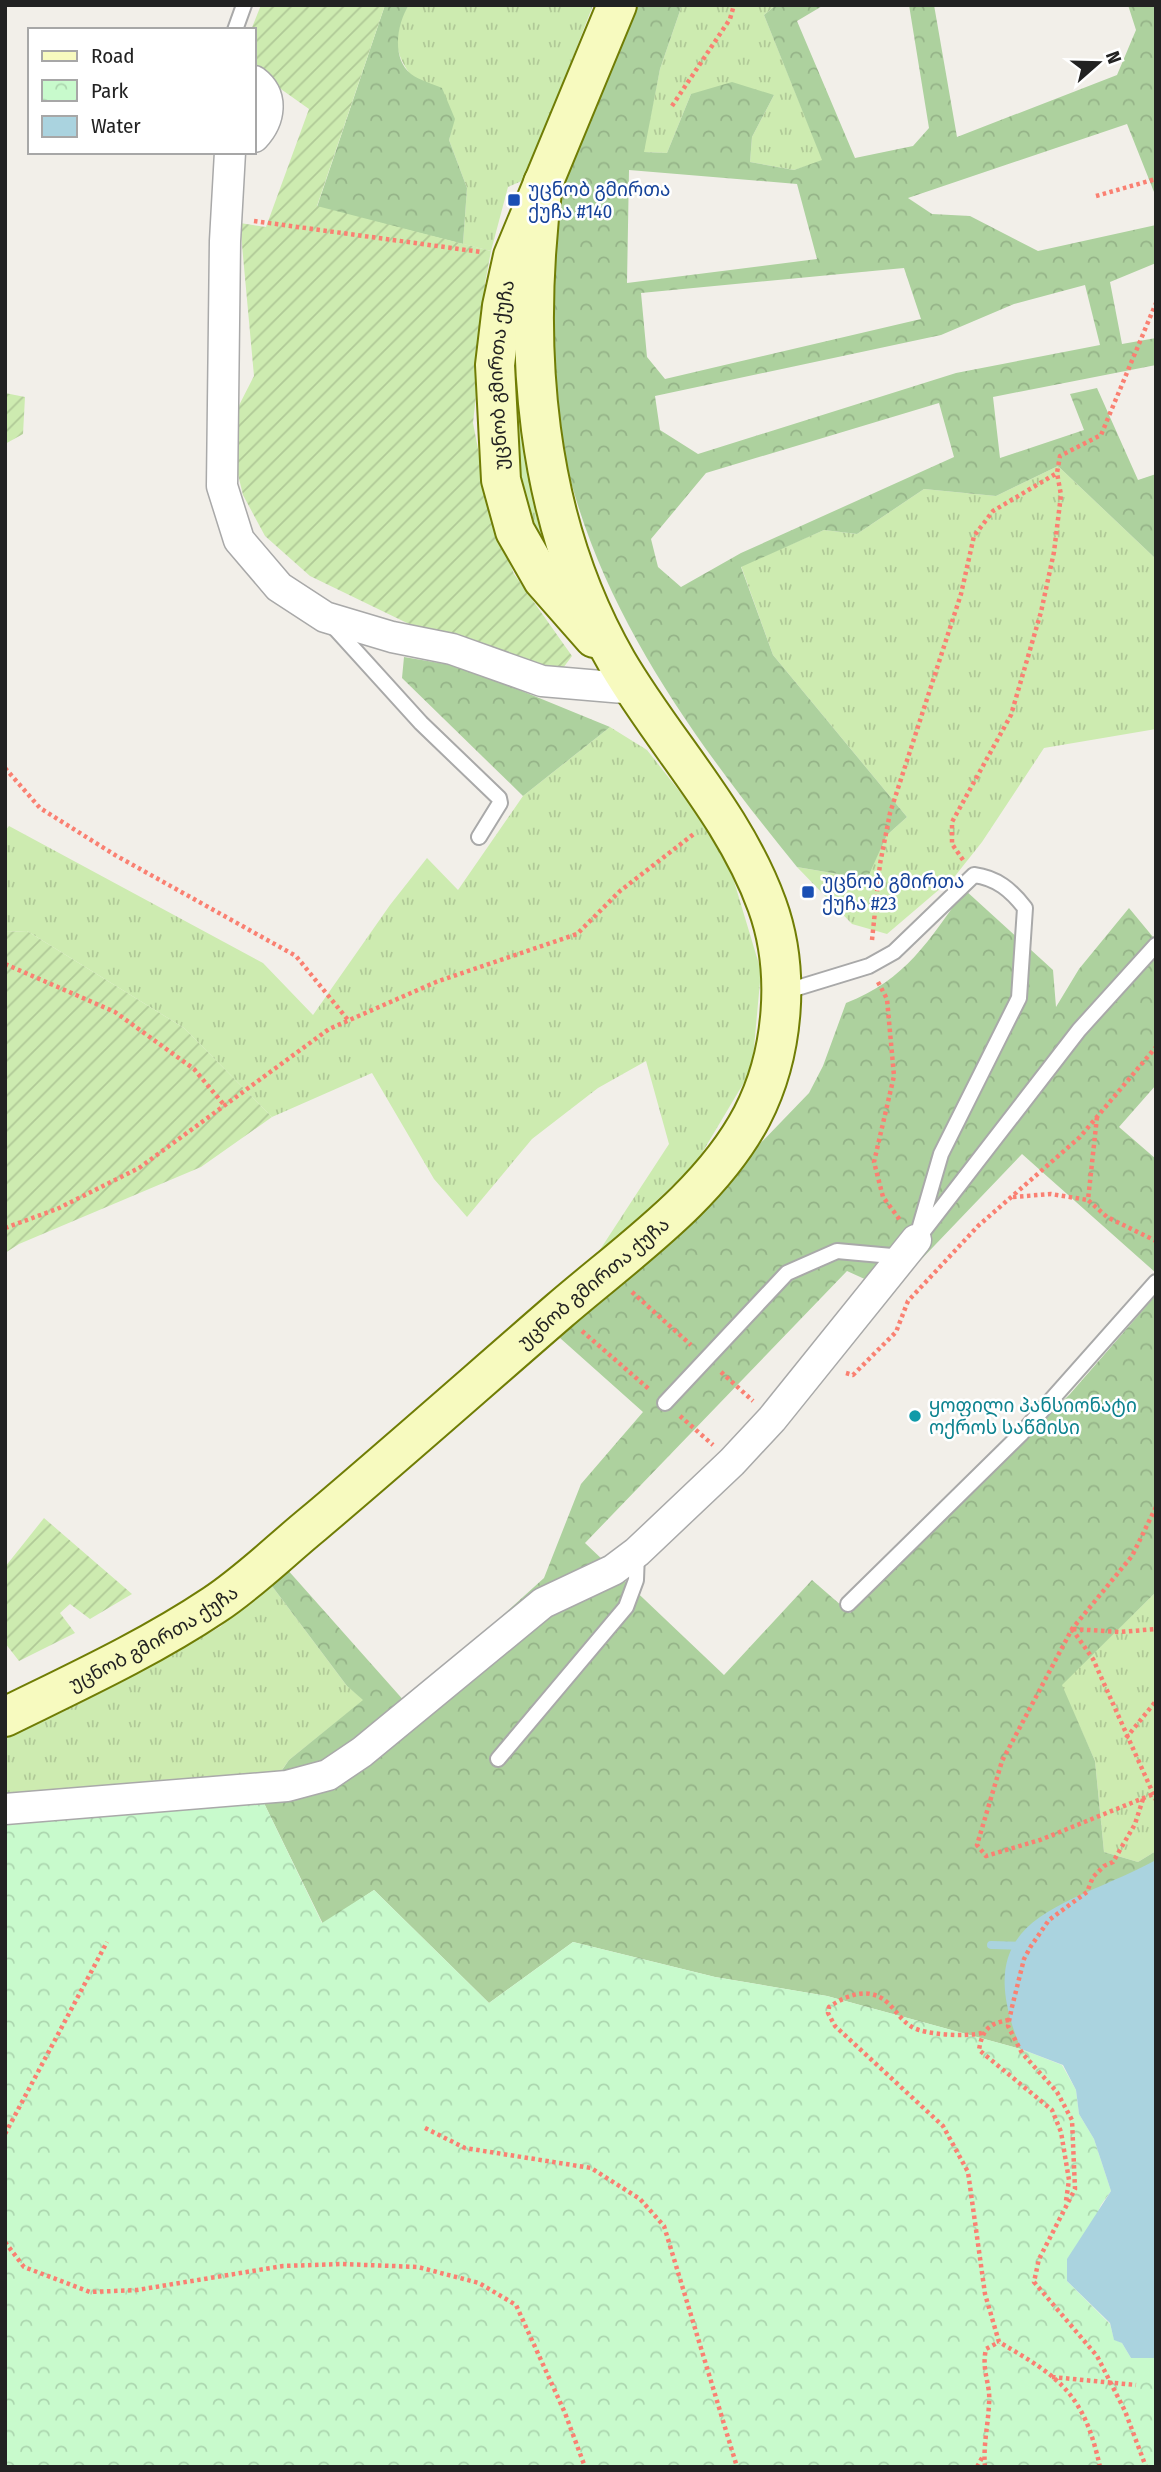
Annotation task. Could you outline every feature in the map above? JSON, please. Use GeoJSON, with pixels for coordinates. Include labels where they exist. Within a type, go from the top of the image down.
{"type":"FeatureCollection","features":[{"type":"Feature","properties":{"kind":"main road","name":"უცნობ გმირთა ქუჩა"},"geometry":{"type":"LineString","coordinates":[[5,1717],[153,1643],[218,1602],[374,1473],[675,1210],[723,1162],[752,1116],[772,1065],[782,993],[768,908],[720,813],[626,676],[542,580],[515,531],[501,480],[495,365],[502,306],[513,256],[617,5]]}},
{"type":"Feature","properties":{"kind":"main road","name":"უცნობ გმირთა ქუჩა"},"geometry":{"type":"LineString","coordinates":[[543,183],[536,255],[533,348],[545,459],[571,558],[626,676]]}},
{"type":"Feature","properties":{"kind":"street"},"geometry":{"type":"LineString","coordinates":[[256,83],[265,94],[268,106],[267,118],[256,134]]}},
{"type":"Feature","properties":{"kind":"street"},"geometry":{"type":"LineString","coordinates":[[230,154],[226,218],[222,486],[239,540],[279,587],[325,617],[392,637],[452,649],[542,681],[626,676]]}},
{"type":"Feature","properties":{"kind":"street"},"geometry":{"type":"LineString","coordinates":[[5,1810],[287,1786],[328,1775],[362,1752],[543,1603],[612,1570],[637,1552],[732,1462],[772,1419],[909,1248]]}},
{"type":"Feature","properties":{"kind":"lane"},"geometry":{"type":"LineString","coordinates":[[236,28],[244,5]]}},
{"type":"Feature","properties":{"kind":"lane"},"geometry":{"type":"LineString","coordinates":[[325,617],[421,723],[499,798],[500,803],[480,837]]}},
{"type":"Feature","properties":{"kind":"lane"},"geometry":{"type":"LineString","coordinates":[[782,993],[869,966],[894,952],[974,875],[988,877],[1012,891],[1025,908],[1019,998],[941,1154],[909,1248]]}},
{"type":"Feature","properties":{"kind":"lane"},"geometry":{"type":"LineString","coordinates":[[664,1403],[787,1273],[837,1251],[909,1248],[1079,1030],[1156,946]]}},
{"type":"Feature","properties":{"kind":"lane"},"geometry":{"type":"LineString","coordinates":[[848,1604],[1021,1434],[1156,1282]]}},
{"type":"Feature","properties":{"kind":"lane"},"geometry":{"type":"LineString","coordinates":[[498,1759],[626,1607],[636,1580],[637,1552]]}},
{"type":"Feature","properties":{"kind":"path"},"geometry":{"type":"LineString","coordinates":[[672,106],[730,19],[734,5]]}},
{"type":"Feature","properties":{"kind":"path"},"geometry":{"type":"LineString","coordinates":[[1096,196],[1156,179]]}},
{"type":"Feature","properties":{"kind":"path"},"geometry":{"type":"LineString","coordinates":[[226,218],[513,256]]}},
{"type":"Feature","properties":{"kind":"path"},"geometry":{"type":"LineString","coordinates":[[974,875],[952,844],[952,822],[1011,715],[1041,612],[1054,552],[1061,495],[1057,473],[1060,456],[1101,435],[1156,303]]}},
{"type":"Feature","properties":{"kind":"path"},"geometry":{"type":"LineString","coordinates":[[909,1248],[883,1197],[874,1162],[894,1076],[887,999],[869,966],[880,864],[890,813],[961,594],[974,536],[993,510],[1057,473]]}},
{"type":"Feature","properties":{"kind":"path"},"geometry":{"type":"LineString","coordinates":[[5,768],[40,808],[115,855],[296,956],[348,1020]]}},
{"type":"Feature","properties":{"kind":"path"},"geometry":{"type":"LineString","coordinates":[[5,1228],[57,1209],[139,1168],[329,1029],[436,982],[577,934],[620,891],[720,813]]}},
{"type":"Feature","properties":{"kind":"path"},"geometry":{"type":"LineString","coordinates":[[5,964],[115,1012],[194,1069],[225,1106]]}},
{"type":"Feature","properties":{"kind":"path"},"geometry":{"type":"LineString","coordinates":[[853,1375],[896,1332],[908,1301],[978,1226],[1080,1137],[1156,1047]]}},
{"type":"Feature","properties":{"kind":"path"},"geometry":{"type":"LineString","coordinates":[[1088,1200],[1097,1116]]}},
{"type":"Feature","properties":{"kind":"path"},"geometry":{"type":"LineString","coordinates":[[1011,1197],[1051,1194],[1088,1200],[1107,1217],[1156,1241]]}},
{"type":"Feature","properties":{"kind":"path"},"geometry":{"type":"LineString","coordinates":[[633,1293],[741,1390]]}},
{"type":"Feature","properties":{"kind":"path"},"geometry":{"type":"LineString","coordinates":[[589,1336],[699,1433]]}},
{"type":"Feature","properties":{"kind":"path"},"geometry":{"type":"LineString","coordinates":[[1154,1793],[1040,1840],[986,1856],[977,1845],[1002,1761],[1072,1629],[1132,1556],[1156,1507]]}},
{"type":"Feature","properties":{"kind":"path"},"geometry":{"type":"LineString","coordinates":[[1072,1629],[1120,1632],[1156,1629]]}},
{"type":"Feature","properties":{"kind":"path"},"geometry":{"type":"LineString","coordinates":[[1072,1629],[1093,1659],[1156,1800]]}},
{"type":"Feature","properties":{"kind":"path"},"geometry":{"type":"LineString","coordinates":[[1126,1738],[1156,1701]]}},
{"type":"Feature","properties":{"kind":"path"},"geometry":{"type":"LineString","coordinates":[[1143,1799],[1135,1824],[1113,1862],[1104,1866],[1093,1877],[1087,1892],[1049,1920],[1031,1946],[1024,1959],[1009,2026],[1022,2053],[1057,2092],[1072,2120],[1075,2189],[1039,2259],[1034,2282],[1097,2356],[1113,2384],[1146,2467]]}},
{"type":"Feature","properties":{"kind":"path"},"geometry":{"type":"LineString","coordinates":[[5,2134],[107,1942]]}},
{"type":"Feature","properties":{"kind":"path"},"geometry":{"type":"LineString","coordinates":[[1009,2020],[994,2022],[982,2034],[967,2037],[915,2029],[902,2020],[887,2001],[862,1992],[844,1997],[829,2007],[828,2013],[835,2026],[943,2126],[968,2172],[985,2294],[999,2342],[1038,2364],[1072,2395],[1091,2427],[1100,2467]]}},
{"type":"Feature","properties":{"kind":"path"},"geometry":{"type":"LineString","coordinates":[[982,2034],[979,2050],[985,2057],[1032,2090],[1052,2109],[1061,2132],[1069,2180],[1066,2207]]}},
{"type":"Feature","properties":{"kind":"path"},"geometry":{"type":"LineString","coordinates":[[425,2128],[465,2148],[591,2168],[640,2199],[664,2226],[737,2467]]}},
{"type":"Feature","properties":{"kind":"path"},"geometry":{"type":"LineString","coordinates":[[5,2242],[24,2267],[90,2292],[137,2290],[284,2266],[341,2264],[418,2267],[479,2283],[516,2305],[565,2413],[584,2467]]}},
{"type":"Feature","properties":{"kind":"path"},"geometry":{"type":"LineString","coordinates":[[985,2467],[990,2401],[982,2366],[986,2348],[999,2342]]}},
{"type":"Feature","properties":{"kind":"path"},"geometry":{"type":"LineString","coordinates":[[1052,2377],[1136,2385]]}},
{"type":"Feature","properties":{"kind":"path"},"geometry":{"type":"LineString","coordinates":[[977,2467],[984,2455]]}},
{"type":"Feature","properties":{"kind":"green space"},"geometry":{"type":"Polygon","coordinates":[[[261,5],[385,5],[317,206],[491,251],[485,283],[486,304],[473,423],[492,521],[514,574],[572,656],[563,668],[537,667],[407,623],[310,576],[265,536],[243,495],[233,454],[231,421],[254,376],[240,223],[266,227],[309,109],[256,71],[256,28],[252,28],[261,5]]]}},
{"type":"Feature","properties":{"kind":"green space"},"geometry":{"type":"Polygon","coordinates":[[[385,5],[409,5],[399,31],[398,50],[401,59],[411,74],[442,88],[455,119],[449,140],[467,188],[463,244],[317,207],[385,5]]]}},
{"type":"Feature","properties":{"kind":"green space"},"geometry":{"type":"Polygon","coordinates":[[[409,5],[593,5],[526,179],[508,187],[491,251],[463,244],[467,188],[449,140],[454,119],[416,82],[399,54],[397,39],[400,23],[409,5]]]}},
{"type":"Feature","properties":{"kind":"green space"},"geometry":{"type":"Polygon","coordinates":[[[632,5],[682,5],[660,69],[644,152],[667,153],[691,94],[732,82],[774,95],[752,137],[750,162],[794,170],[822,160],[764,15],[776,5],[824,5],[797,21],[855,158],[913,146],[929,128],[909,5],[934,5],[957,137],[1117,75],[1136,30],[1128,5],[1156,5],[1156,197],[1127,124],[908,198],[932,214],[970,216],[1038,251],[1156,225],[1156,263],[1110,282],[1122,344],[1156,338],[1156,365],[993,397],[1000,458],[1084,430],[1070,394],[1097,388],[1138,480],[1156,474],[1156,559],[1058,466],[996,496],[924,489],[857,534],[824,530],[741,567],[773,655],[907,817],[887,835],[867,879],[797,867],[716,763],[678,709],[613,593],[587,533],[568,470],[556,404],[554,373],[554,240],[558,214],[581,134],[632,5]],[[629,170],[627,283],[817,259],[797,184],[629,170]],[[904,268],[641,293],[647,357],[665,379],[921,319],[904,268]],[[1085,285],[1014,304],[941,335],[655,396],[660,430],[698,454],[956,373],[1100,345],[1085,285]],[[939,403],[706,473],[651,539],[658,567],[681,587],[741,553],[954,457],[939,403]]]}},
{"type":"Feature","properties":{"kind":"green space"},"geometry":{"type":"Polygon","coordinates":[[[682,5],[776,5],[764,15],[823,161],[794,170],[750,162],[752,137],[774,95],[691,94],[667,153],[643,152],[660,69],[682,5]]]}},
{"type":"Feature","properties":{"kind":"green space"},"geometry":{"type":"Polygon","coordinates":[[[512,334],[525,427],[576,605],[516,494],[512,334]]]}},
{"type":"Feature","properties":{"kind":"green space"},"geometry":{"type":"Polygon","coordinates":[[[5,393],[25,397],[23,434],[5,444],[5,393]]]}},
{"type":"Feature","properties":{"kind":"green space"},"geometry":{"type":"Polygon","coordinates":[[[1058,466],[1156,559],[1156,729],[1044,748],[982,842],[955,876],[887,934],[852,924],[797,867],[866,879],[887,835],[907,817],[773,655],[741,566],[824,530],[857,534],[924,489],[996,496],[1058,466]]]}},
{"type":"Feature","properties":{"kind":"green space"},"geometry":{"type":"Polygon","coordinates":[[[404,657],[463,667],[610,727],[523,796],[402,678],[404,657]]]}},
{"type":"Feature","properties":{"kind":"green space"},"geometry":{"type":"Polygon","coordinates":[[[610,727],[647,750],[724,848],[761,971],[752,1069],[696,1163],[592,1262],[669,1144],[646,1061],[598,1088],[532,1139],[467,1217],[434,1179],[372,1073],[272,1117],[184,1028],[27,931],[5,932],[5,831],[9,826],[263,963],[313,1015],[390,905],[427,858],[458,890],[523,796],[610,727]]]}},
{"type":"Feature","properties":{"kind":"green space"},"geometry":{"type":"Polygon","coordinates":[[[965,890],[1053,970],[1056,1007],[1079,969],[1129,908],[1153,937],[1156,935],[1156,1085],[1119,1127],[1156,1159],[1156,1273],[1022,1154],[891,1291],[847,1271],[585,1543],[724,1675],[812,1580],[850,1613],[1070,1394],[1156,1295],[1156,1592],[1062,1685],[1095,1761],[1104,1852],[1138,1862],[1156,1851],[1156,1905],[1021,2022],[1021,2049],[827,1996],[715,1977],[573,1942],[489,2003],[374,1890],[323,1924],[262,1799],[289,1760],[363,1700],[347,1686],[269,1582],[286,1568],[406,1703],[544,1578],[581,1484],[643,1412],[560,1338],[670,1237],[809,1093],[823,1066],[846,1003],[867,994],[901,970],[927,942],[965,890]]]}},
{"type":"Feature","properties":{"kind":"green space"},"geometry":{"type":"Polygon","coordinates":[[[27,931],[184,1028],[272,1117],[201,1167],[19,1244],[5,1253],[5,932],[27,931]]]}},
{"type":"Feature","properties":{"kind":"green space"},"geometry":{"type":"Polygon","coordinates":[[[44,1518],[132,1594],[90,1619],[70,1604],[60,1613],[75,1633],[19,1661],[5,1643],[5,1567],[44,1518]]]}},
{"type":"Feature","properties":{"kind":"green space"},"geometry":{"type":"Polygon","coordinates":[[[269,1582],[347,1686],[364,1700],[289,1760],[274,1781],[5,1801],[5,1730],[139,1671],[220,1627],[269,1582]]]}},
{"type":"Feature","properties":{"kind":"green space"},"geometry":{"type":"Polygon","coordinates":[[[1156,1592],[1156,1851],[1138,1862],[1104,1852],[1095,1761],[1061,1685],[1156,1592]]]}},
{"type":"Feature","properties":{"kind":"green space"},"geometry":{"type":"Polygon","coordinates":[[[262,1799],[322,1923],[374,1890],[489,2003],[573,1942],[715,1977],[827,1996],[1021,2049],[1062,2065],[1076,2090],[1079,2114],[1094,2139],[1111,2191],[1101,2205],[1067,2281],[1110,2324],[1114,2339],[1122,2343],[1131,2358],[1156,2358],[1156,2467],[5,2467],[5,1821],[262,1799]]]}},
{"type":"Feature","properties":{"kind":"water"},"geometry":{"type":"Polygon","coordinates":[[[1156,1860],[1156,2358],[1131,2358],[1122,2343],[1114,2340],[1110,2323],[1067,2281],[1067,2259],[1111,2191],[1094,2139],[1079,2114],[1076,2090],[1063,2065],[1021,2049],[1007,2004],[1005,1970],[1015,1943],[1033,1923],[1058,1906],[1156,1860]]]}},
{"type":"Feature","properties":{"kind":"waterway"},"geometry":{"type":"LineString","coordinates":[[991,1945],[1023,1946]]}},
{"type":"Feature","properties":{"kind":"place","name":"უცნობ გმირთა ქუჩა #140"},"geometry":{"type":"Point","coordinates":[514,200]}},
{"type":"Feature","properties":{"kind":"place","name":"უცნობ გმირთა ქუჩა #23"},"geometry":{"type":"Point","coordinates":[808,892]}},
{"type":"Feature","properties":{"kind":"place","name":"ყოფილი პანსიონატი ოქროს საწმისი"},"geometry":{"type":"Point","coordinates":[915,1416]}}]}
